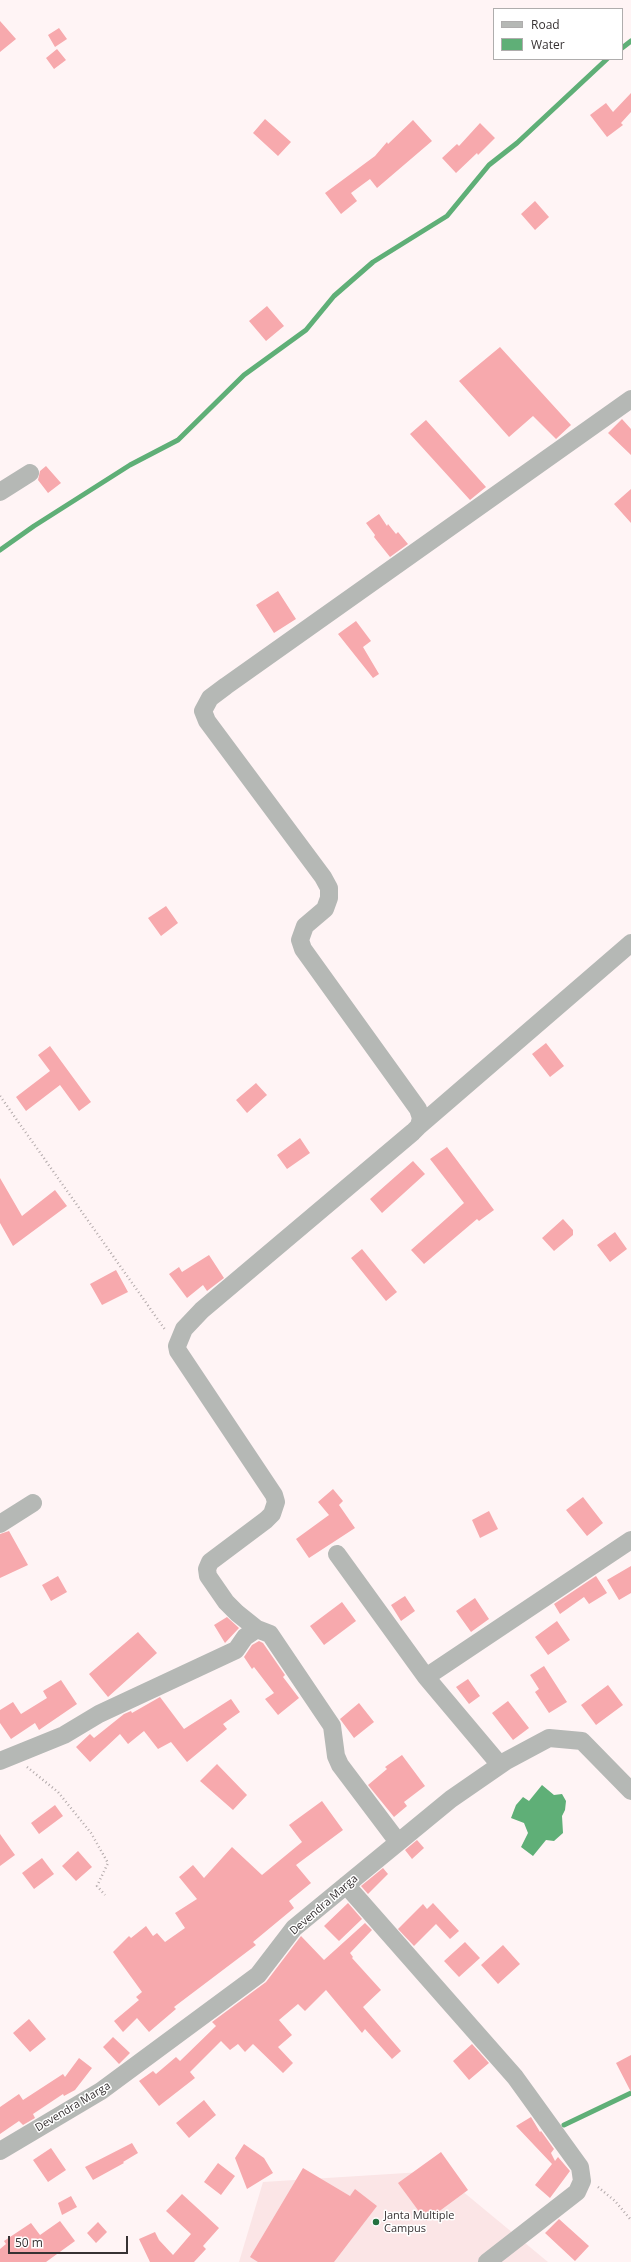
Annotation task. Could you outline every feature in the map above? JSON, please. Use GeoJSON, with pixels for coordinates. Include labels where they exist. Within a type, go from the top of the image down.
{"type":"FeatureCollection","features":[{"type":"Feature","properties":{"kind":"street"},"geometry":{"type":"LineString","coordinates":[[419,1126],[421,1118],[418,1109],[303,949],[300,940],[305,926],[325,909],[329,898],[329,888],[323,876],[207,721],[203,711],[204,706],[210,698],[226,686],[631,399]]}},
{"type":"Feature","properties":{"kind":"street"},"geometry":{"type":"LineString","coordinates":[[0,492],[30,473]]}},
{"type":"Feature","properties":{"kind":"street"},"geometry":{"type":"LineString","coordinates":[[398,1842],[340,1765],[336,1756],[332,1726],[270,1634],[257,1629],[226,1602],[208,1576],[207,1569],[210,1562],[266,1520],[272,1514],[276,1502],[274,1495],[178,1351],[177,1346],[184,1329],[202,1310],[419,1126],[631,943]]}},
{"type":"Feature","properties":{"kind":"street"},"geometry":{"type":"LineString","coordinates":[[0,1524],[33,1503]]}},
{"type":"Feature","properties":{"kind":"street"},"geometry":{"type":"LineString","coordinates":[[426,1677],[631,1540]]}},
{"type":"Feature","properties":{"kind":"street"},"geometry":{"type":"LineString","coordinates":[[337,1554],[426,1677],[500,1765]]}},
{"type":"Feature","properties":{"kind":"street"},"geometry":{"type":"LineString","coordinates":[[6,1758],[64,1735],[99,1714],[236,1650],[244,1637],[257,1629]]}},
{"type":"Feature","properties":{"kind":"street","name":"Devendra Marga"},"geometry":{"type":"LineString","coordinates":[[1,2147],[101,2091],[258,1976],[294,1928],[451,1799],[500,1765],[549,1738],[582,1742],[631,1791]]}},
{"type":"Feature","properties":{"kind":"street"},"geometry":{"type":"LineString","coordinates":[[346,1885],[515,2077],[580,2167],[582,2181],[577,2192],[487,2262]]}},
{"type":"Feature","properties":{"kind":"path"},"geometry":{"type":"LineString","coordinates":[[0,1096],[177,1346]]}},
{"type":"Feature","properties":{"kind":"path"},"geometry":{"type":"LineString","coordinates":[[6,1758],[58,1792],[91,1833],[108,1863],[97,1886],[105,1895]]}},
{"type":"Feature","properties":{"kind":"path"},"geometry":{"type":"LineString","coordinates":[[582,2181],[597,2186],[615,2200],[631,2220]]}},
{"type":"Feature","properties":{"kind":"shaded area","name":"Janta Multiple Campus"},"geometry":{"type":"Polygon","coordinates":[[[438,2171],[548,2262],[239,2262],[263,2182],[438,2171]]]}},
{"type":"Feature","properties":{"kind":"water"},"geometry":{"type":"Polygon","coordinates":[[[542,1785],[554,1795],[562,1794],[566,1801],[565,1810],[562,1816],[563,1833],[554,1841],[546,1840],[533,1856],[521,1847],[528,1833],[524,1823],[511,1818],[516,1805],[523,1797],[529,1801],[542,1785]]]}},
{"type":"Feature","properties":{"kind":"building"},"geometry":{"type":"Polygon","coordinates":[[[0,21],[16,39],[0,52],[0,21]]]}},
{"type":"Feature","properties":{"kind":"building"},"geometry":{"type":"Polygon","coordinates":[[[59,28],[67,39],[55,47],[48,35],[59,28]]]}},
{"type":"Feature","properties":{"kind":"building"},"geometry":{"type":"Polygon","coordinates":[[[57,49],[66,60],[54,69],[46,58],[57,49]]]}},
{"type":"Feature","properties":{"kind":"building"},"geometry":{"type":"Polygon","coordinates":[[[631,93],[631,112],[621,123],[623,125],[607,137],[590,115],[606,103],[613,112],[631,93]]]}},
{"type":"Feature","properties":{"kind":"building"},"geometry":{"type":"Polygon","coordinates":[[[265,119],[291,142],[278,156],[253,133],[265,119]]]}},
{"type":"Feature","properties":{"kind":"building"},"geometry":{"type":"Polygon","coordinates":[[[413,120],[432,141],[377,188],[370,179],[351,193],[357,201],[341,214],[325,193],[375,156],[387,142],[388,144],[413,120]]]}},
{"type":"Feature","properties":{"kind":"building"},"geometry":{"type":"Polygon","coordinates":[[[480,123],[495,138],[478,155],[477,153],[456,173],[442,158],[457,144],[459,146],[480,123]]]}},
{"type":"Feature","properties":{"kind":"building"},"geometry":{"type":"Polygon","coordinates":[[[535,201],[549,217],[535,230],[521,214],[535,201]]]}},
{"type":"Feature","properties":{"kind":"building"},"geometry":{"type":"Polygon","coordinates":[[[267,306],[284,326],[266,341],[249,321],[267,306]]]}},
{"type":"Feature","properties":{"kind":"building"},"geometry":{"type":"Polygon","coordinates":[[[500,347],[571,425],[556,439],[533,416],[509,437],[459,381],[500,347]]]}},
{"type":"Feature","properties":{"kind":"building"},"geometry":{"type":"Polygon","coordinates":[[[622,419],[631,429],[631,455],[608,433],[622,419]]]}},
{"type":"Feature","properties":{"kind":"building"},"geometry":{"type":"Polygon","coordinates":[[[426,420],[486,487],[470,500],[410,434],[426,420]]]}},
{"type":"Feature","properties":{"kind":"building"},"geometry":{"type":"Polygon","coordinates":[[[46,466],[61,483],[48,493],[38,480],[40,471],[46,466]]]}},
{"type":"Feature","properties":{"kind":"building"},"geometry":{"type":"Polygon","coordinates":[[[631,489],[631,523],[614,504],[631,489]]]}},
{"type":"Feature","properties":{"kind":"building"},"geometry":{"type":"Polygon","coordinates":[[[379,514],[387,526],[388,524],[396,534],[398,532],[408,544],[390,557],[374,537],[375,535],[366,523],[379,514]]]}},
{"type":"Feature","properties":{"kind":"building"},"geometry":{"type":"Polygon","coordinates":[[[278,591],[296,619],[274,633],[256,605],[278,591]]]}},
{"type":"Feature","properties":{"kind":"building"},"geometry":{"type":"Polygon","coordinates":[[[356,621],[371,641],[363,647],[379,674],[373,678],[338,634],[356,621]]]}},
{"type":"Feature","properties":{"kind":"building"},"geometry":{"type":"Polygon","coordinates":[[[166,906],[178,923],[161,936],[148,918],[166,906]]]}},
{"type":"Feature","properties":{"kind":"building"},"geometry":{"type":"Polygon","coordinates":[[[546,1043],[564,1066],[550,1077],[532,1054],[546,1043]]]}},
{"type":"Feature","properties":{"kind":"building"},"geometry":{"type":"Polygon","coordinates":[[[50,1046],[91,1102],[79,1111],[60,1085],[26,1111],[16,1097],[50,1071],[38,1055],[50,1046]]]}},
{"type":"Feature","properties":{"kind":"building"},"geometry":{"type":"Polygon","coordinates":[[[256,1083],[267,1095],[247,1113],[236,1100],[256,1083]]]}},
{"type":"Feature","properties":{"kind":"building"},"geometry":{"type":"Polygon","coordinates":[[[300,1138],[310,1153],[287,1169],[277,1155],[300,1138]]]}},
{"type":"Feature","properties":{"kind":"building"},"geometry":{"type":"Polygon","coordinates":[[[447,1147],[494,1210],[479,1221],[477,1219],[424,1264],[411,1250],[464,1203],[430,1159],[447,1147]]]}},
{"type":"Feature","properties":{"kind":"building"},"geometry":{"type":"Polygon","coordinates":[[[413,1161],[425,1174],[382,1213],[370,1199],[413,1161]]]}},
{"type":"Feature","properties":{"kind":"building"},"geometry":{"type":"Polygon","coordinates":[[[0,1178],[22,1216],[55,1190],[67,1206],[13,1246],[0,1223],[0,1178]]]}},
{"type":"Feature","properties":{"kind":"building"},"geometry":{"type":"Polygon","coordinates":[[[563,1219],[573,1230],[573,1235],[554,1251],[542,1238],[563,1219]]]}},
{"type":"Feature","properties":{"kind":"building"},"geometry":{"type":"Polygon","coordinates":[[[615,1232],[627,1249],[610,1262],[597,1245],[615,1232]]]}},
{"type":"Feature","properties":{"kind":"building"},"geometry":{"type":"Polygon","coordinates":[[[362,1249],[397,1292],[386,1301],[351,1258],[362,1249]]]}},
{"type":"Feature","properties":{"kind":"building"},"geometry":{"type":"Polygon","coordinates":[[[209,1255],[224,1278],[207,1291],[203,1285],[187,1298],[169,1274],[179,1267],[182,1272],[209,1255]]]}},
{"type":"Feature","properties":{"kind":"building"},"geometry":{"type":"Polygon","coordinates":[[[116,1270],[128,1292],[102,1305],[90,1284],[116,1270]]]}},
{"type":"Feature","properties":{"kind":"building"},"geometry":{"type":"Polygon","coordinates":[[[333,1489],[343,1501],[339,1505],[355,1528],[309,1558],[296,1539],[329,1515],[318,1502],[333,1489]]]}},
{"type":"Feature","properties":{"kind":"building"},"geometry":{"type":"Polygon","coordinates":[[[583,1497],[603,1523],[587,1536],[566,1510],[583,1497]]]}},
{"type":"Feature","properties":{"kind":"building"},"geometry":{"type":"Polygon","coordinates":[[[489,1511],[498,1529],[480,1538],[472,1520],[489,1511]]]}},
{"type":"Feature","properties":{"kind":"building"},"geometry":{"type":"Polygon","coordinates":[[[9,1531],[28,1565],[0,1578],[0,1534],[9,1531]]]}},
{"type":"Feature","properties":{"kind":"building"},"geometry":{"type":"Polygon","coordinates":[[[631,1566],[631,1593],[619,1600],[607,1580],[631,1566]]]}},
{"type":"Feature","properties":{"kind":"building"},"geometry":{"type":"Polygon","coordinates":[[[58,1576],[67,1592],[51,1601],[42,1585],[58,1576]]]}},
{"type":"Feature","properties":{"kind":"building"},"geometry":{"type":"Polygon","coordinates":[[[596,1576],[607,1593],[589,1604],[584,1597],[560,1614],[554,1604],[596,1576]]]}},
{"type":"Feature","properties":{"kind":"building"},"geometry":{"type":"Polygon","coordinates":[[[405,1596],[415,1611],[401,1621],[391,1605],[405,1596]]]}},
{"type":"Feature","properties":{"kind":"building"},"geometry":{"type":"Polygon","coordinates":[[[475,1598],[489,1619],[471,1632],[456,1611],[475,1598]]]}},
{"type":"Feature","properties":{"kind":"building"},"geometry":{"type":"Polygon","coordinates":[[[342,1602],[356,1621],[324,1645],[310,1626],[342,1602]]]}},
{"type":"Feature","properties":{"kind":"building"},"geometry":{"type":"Polygon","coordinates":[[[227,1617],[239,1628],[225,1643],[214,1625],[227,1617]]]}},
{"type":"Feature","properties":{"kind":"building"},"geometry":{"type":"Polygon","coordinates":[[[557,1621],[570,1640],[548,1655],[535,1637],[557,1621]]]}},
{"type":"Feature","properties":{"kind":"building"},"geometry":{"type":"Polygon","coordinates":[[[138,1632],[157,1653],[108,1697],[89,1674],[138,1632]]]}},
{"type":"Feature","properties":{"kind":"building"},"geometry":{"type":"Polygon","coordinates":[[[259,1641],[263,1643],[285,1675],[283,1677],[299,1698],[278,1715],[265,1699],[274,1693],[254,1667],[252,1669],[244,1657],[252,1645],[259,1641]]]}},
{"type":"Feature","properties":{"kind":"building"},"geometry":{"type":"Polygon","coordinates":[[[544,1666],[567,1702],[549,1713],[535,1692],[539,1689],[530,1675],[544,1666]]]}},
{"type":"Feature","properties":{"kind":"building"},"geometry":{"type":"Polygon","coordinates":[[[468,1679],[480,1696],[469,1704],[456,1687],[468,1679]]]}},
{"type":"Feature","properties":{"kind":"building"},"geometry":{"type":"Polygon","coordinates":[[[61,1680],[77,1704],[39,1730],[35,1723],[11,1739],[0,1723],[0,1710],[13,1702],[21,1714],[47,1698],[43,1691],[61,1680]]]}},
{"type":"Feature","properties":{"kind":"building"},"geometry":{"type":"Polygon","coordinates":[[[608,1685],[623,1705],[596,1725],[581,1705],[608,1685]]]}},
{"type":"Feature","properties":{"kind":"building"},"geometry":{"type":"Polygon","coordinates":[[[160,1697],[184,1729],[231,1699],[240,1712],[223,1724],[227,1729],[187,1762],[171,1742],[158,1749],[144,1731],[128,1744],[120,1734],[90,1762],[76,1747],[90,1734],[94,1738],[124,1714],[131,1711],[132,1713],[160,1697]]]}},
{"type":"Feature","properties":{"kind":"building"},"geometry":{"type":"Polygon","coordinates":[[[508,1701],[529,1728],[513,1740],[492,1713],[508,1701]]]}},
{"type":"Feature","properties":{"kind":"building"},"geometry":{"type":"Polygon","coordinates":[[[359,1703],[374,1722],[354,1738],[340,1719],[359,1703]]]}},
{"type":"Feature","properties":{"kind":"building"},"geometry":{"type":"Polygon","coordinates":[[[402,1755],[425,1786],[404,1802],[407,1806],[394,1817],[368,1785],[387,1769],[385,1767],[402,1755]]]}},
{"type":"Feature","properties":{"kind":"building"},"geometry":{"type":"Polygon","coordinates":[[[217,1764],[247,1795],[233,1810],[200,1781],[217,1764]]]}},
{"type":"Feature","properties":{"kind":"building"},"geometry":{"type":"Polygon","coordinates":[[[322,1801],[343,1830],[296,1865],[311,1883],[289,1901],[294,1908],[253,1942],[256,1945],[174,2007],[176,2009],[149,2032],[137,2018],[123,2032],[114,2021],[139,2000],[136,1997],[142,1992],[113,1952],[129,1936],[131,1938],[146,1926],[153,1936],[157,1933],[165,1942],[185,1928],[175,1913],[197,1899],[179,1877],[193,1865],[204,1878],[232,1847],[262,1875],[302,1842],[289,1825],[322,1801]]]}},
{"type":"Feature","properties":{"kind":"building"},"geometry":{"type":"Polygon","coordinates":[[[55,1805],[63,1816],[39,1834],[31,1823],[55,1805]]]}},
{"type":"Feature","properties":{"kind":"building"},"geometry":{"type":"Polygon","coordinates":[[[0,1834],[15,1855],[0,1866],[0,1834]]]}},
{"type":"Feature","properties":{"kind":"building"},"geometry":{"type":"Polygon","coordinates":[[[417,1840],[424,1848],[412,1859],[405,1850],[417,1840]]]}},
{"type":"Feature","properties":{"kind":"building"},"geometry":{"type":"Polygon","coordinates":[[[78,1851],[92,1867],[76,1881],[62,1866],[78,1851]]]}},
{"type":"Feature","properties":{"kind":"building"},"geometry":{"type":"Polygon","coordinates":[[[42,1858],[54,1874],[34,1889],[22,1873],[42,1858]]]}},
{"type":"Feature","properties":{"kind":"building"},"geometry":{"type":"Polygon","coordinates":[[[383,1868],[388,1874],[368,1894],[361,1886],[383,1868]]]}},
{"type":"Feature","properties":{"kind":"building"},"geometry":{"type":"Polygon","coordinates":[[[348,1903],[362,1919],[339,1941],[324,1926],[348,1903]]]}},
{"type":"Feature","properties":{"kind":"building"},"geometry":{"type":"Polygon","coordinates":[[[433,1903],[459,1931],[450,1939],[436,1924],[414,1946],[398,1929],[423,1904],[427,1909],[433,1903]]]}},
{"type":"Feature","properties":{"kind":"building"},"geometry":{"type":"Polygon","coordinates":[[[365,1923],[372,1930],[350,1953],[353,1957],[352,1958],[381,1990],[363,2007],[401,2051],[392,2059],[365,2029],[362,2033],[326,1990],[305,2011],[298,2004],[279,2020],[292,2035],[278,2047],[293,2063],[283,2073],[253,2044],[245,2052],[238,2044],[230,2050],[221,2041],[190,2072],[195,2078],[159,2106],[139,2081],[153,2071],[156,2074],[176,2057],[180,2061],[216,2026],[212,2022],[266,1982],[301,1936],[324,1960],[365,1923]]]}},
{"type":"Feature","properties":{"kind":"building"},"geometry":{"type":"Polygon","coordinates":[[[465,1942],[480,1958],[459,1977],[444,1961],[465,1942]]]}},
{"type":"Feature","properties":{"kind":"building"},"geometry":{"type":"Polygon","coordinates":[[[503,1945],[520,1964],[498,1984],[481,1965],[503,1945]]]}},
{"type":"Feature","properties":{"kind":"building"},"geometry":{"type":"Polygon","coordinates":[[[29,2019],[46,2039],[30,2052],[13,2033],[29,2019]]]}},
{"type":"Feature","properties":{"kind":"building"},"geometry":{"type":"Polygon","coordinates":[[[113,2037],[130,2053],[119,2064],[103,2047],[113,2037]]]}},
{"type":"Feature","properties":{"kind":"building"},"geometry":{"type":"Polygon","coordinates":[[[472,2044],[489,2063],[469,2080],[453,2061],[472,2044]]]}},
{"type":"Feature","properties":{"kind":"building"},"geometry":{"type":"Polygon","coordinates":[[[631,2055],[631,2092],[616,2063],[631,2055]]]}},
{"type":"Feature","properties":{"kind":"building"},"geometry":{"type":"Polygon","coordinates":[[[79,2058],[92,2068],[75,2090],[64,2096],[63,2094],[33,2114],[35,2118],[23,2125],[19,2121],[0,2134],[0,2107],[19,2094],[23,2100],[63,2074],[65,2077],[79,2058]]]}},
{"type":"Feature","properties":{"kind":"building"},"geometry":{"type":"Polygon","coordinates":[[[204,2100],[216,2115],[189,2138],[176,2123],[204,2100]]]}},
{"type":"Feature","properties":{"kind":"building"},"geometry":{"type":"Polygon","coordinates":[[[531,2117],[540,2132],[541,2131],[554,2149],[551,2153],[555,2161],[558,2157],[570,2171],[550,2198],[535,2185],[552,2164],[516,2126],[531,2117]]]}},
{"type":"Feature","properties":{"kind":"building"},"geometry":{"type":"Polygon","coordinates":[[[132,2143],[138,2153],[123,2162],[124,2163],[93,2180],[85,2167],[132,2143]]]}},
{"type":"Feature","properties":{"kind":"building"},"geometry":{"type":"Polygon","coordinates":[[[244,2144],[264,2158],[273,2173],[247,2189],[235,2158],[244,2144]]]}},
{"type":"Feature","properties":{"kind":"building"},"geometry":{"type":"Polygon","coordinates":[[[51,2148],[66,2170],[48,2182],[33,2160],[51,2148]]]}},
{"type":"Feature","properties":{"kind":"building"},"geometry":{"type":"Polygon","coordinates":[[[441,2152],[468,2190],[426,2221],[398,2183],[441,2152]]]}},
{"type":"Feature","properties":{"kind":"building"},"geometry":{"type":"Polygon","coordinates":[[[218,2163],[235,2176],[221,2195],[204,2182],[218,2163]]]}},
{"type":"Feature","properties":{"kind":"building"},"geometry":{"type":"Polygon","coordinates":[[[303,2168],[350,2196],[355,2189],[377,2206],[334,2262],[258,2262],[250,2257],[303,2168]]]}},
{"type":"Feature","properties":{"kind":"building"},"geometry":{"type":"Polygon","coordinates":[[[182,2194],[219,2228],[203,2246],[206,2249],[194,2262],[150,2262],[139,2239],[155,2232],[159,2240],[173,2255],[191,2234],[166,2211],[182,2194]]]}},
{"type":"Feature","properties":{"kind":"building"},"geometry":{"type":"Polygon","coordinates":[[[71,2196],[77,2207],[62,2215],[58,2203],[71,2196]]]}},
{"type":"Feature","properties":{"kind":"building"},"geometry":{"type":"Polygon","coordinates":[[[559,2219],[589,2246],[575,2261],[545,2233],[559,2219]]]}},
{"type":"Feature","properties":{"kind":"building"},"geometry":{"type":"Polygon","coordinates":[[[60,2221],[75,2241],[46,2262],[0,2262],[0,2249],[6,2244],[4,2241],[31,2223],[40,2235],[60,2221]]]}},
{"type":"Feature","properties":{"kind":"building"},"geometry":{"type":"Polygon","coordinates":[[[98,2222],[107,2232],[96,2243],[87,2233],[98,2222]]]}},
{"type":"Feature","properties":{"kind":"waterway"},"geometry":{"type":"LineString","coordinates":[[623,47],[631,41]]}},
{"type":"Feature","properties":{"kind":"waterway"},"geometry":{"type":"LineString","coordinates":[[0,550],[34,526],[130,465],[178,440],[244,375],[306,330],[334,296],[373,262],[447,216],[489,165],[517,143],[606,60]]}},
{"type":"Feature","properties":{"kind":"waterway"},"geometry":{"type":"LineString","coordinates":[[564,2125],[631,2093]]}},
{"type":"Feature","properties":{"kind":"place","name":"Janta Multiple Campus"},"geometry":{"type":"Point","coordinates":[376,2222]}}]}
